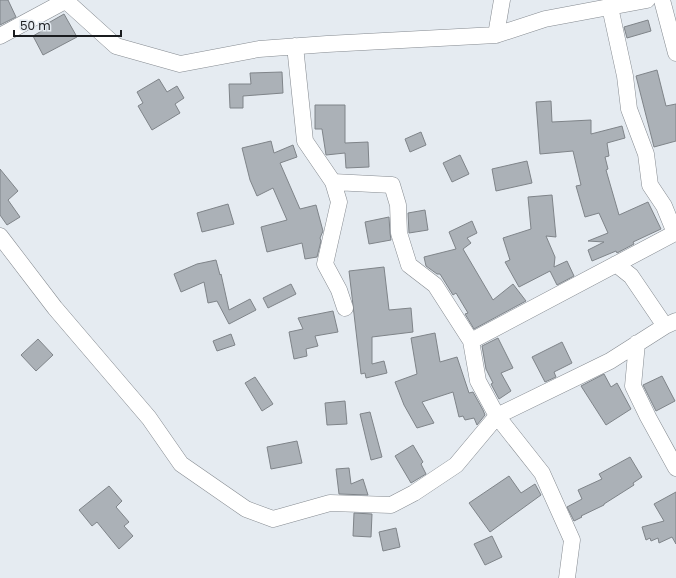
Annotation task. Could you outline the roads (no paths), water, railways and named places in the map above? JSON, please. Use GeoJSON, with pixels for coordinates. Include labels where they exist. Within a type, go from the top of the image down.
{"type":"FeatureCollection","features":[{"type":"Feature","properties":{"kind":"street"},"geometry":{"type":"LineString","coordinates":[[0,36],[65,0],[116,46],[180,64],[259,49],[496,35],[545,19],[647,0]]}},
{"type":"Feature","properties":{"kind":"street"},"geometry":{"type":"LineString","coordinates":[[496,35],[502,0]]}},
{"type":"Feature","properties":{"kind":"street"},"geometry":{"type":"LineString","coordinates":[[662,0],[676,53]]}},
{"type":"Feature","properties":{"kind":"street"},"geometry":{"type":"LineString","coordinates":[[471,341],[675,233],[664,206],[650,185],[646,154],[629,109],[625,76],[610,7]]}},
{"type":"Feature","properties":{"kind":"street"},"geometry":{"type":"LineString","coordinates":[[295,46],[305,141],[333,182],[339,202],[326,264],[339,290],[345,308]]}},
{"type":"Feature","properties":{"kind":"street"},"geometry":{"type":"LineString","coordinates":[[333,182],[392,185],[398,205],[399,233],[409,265],[435,285],[471,341],[478,381],[497,416],[542,473],[572,540],[567,578]]}},
{"type":"Feature","properties":{"kind":"street"},"geometry":{"type":"LineString","coordinates":[[0,236],[55,308],[149,418],[181,464],[246,508],[273,519],[330,503],[391,505],[414,493],[456,465],[497,416],[610,361],[670,323],[631,276],[616,264]]}},
{"type":"Feature","properties":{"kind":"street"},"geometry":{"type":"LineString","coordinates":[[637,343],[634,386],[648,417],[676,468]]}}]}
